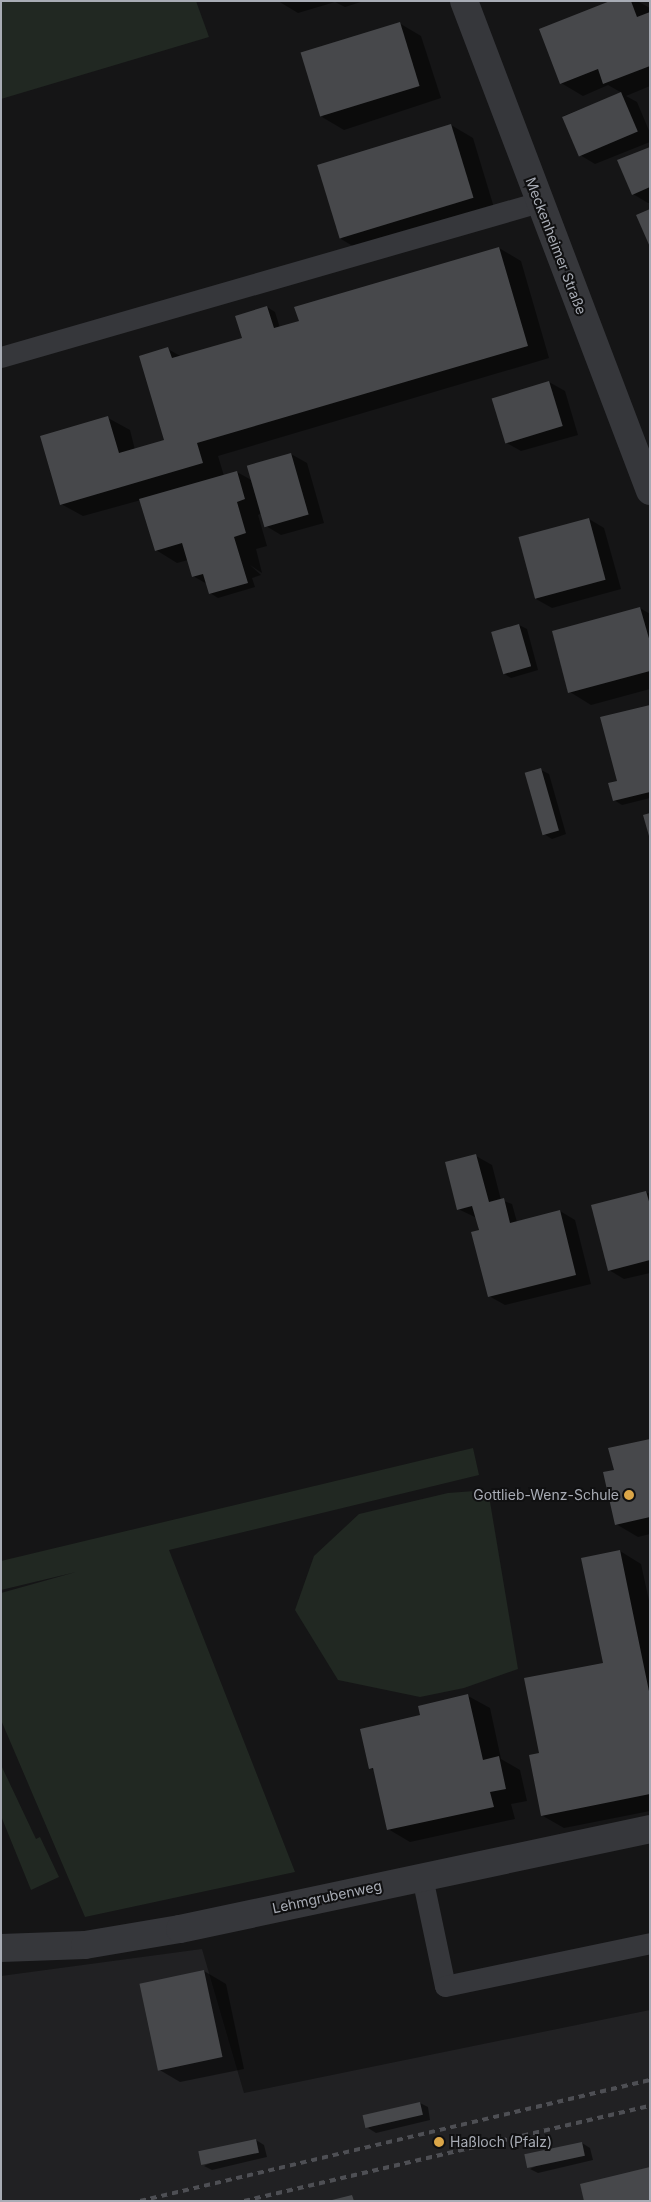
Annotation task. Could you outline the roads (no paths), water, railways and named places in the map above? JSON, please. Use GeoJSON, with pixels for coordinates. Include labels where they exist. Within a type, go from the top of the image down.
{"type":"FeatureCollection","features":[{"type":"Feature","properties":{"kind":"street","name":"Meckenheimer Straße"},"geometry":{"type":"LineString","coordinates":[[464,1],[650,490]]}},
{"type":"Feature","properties":{"kind":"street","name":"Lehmgrubenweg"},"geometry":{"type":"LineString","coordinates":[[1,1948],[85,1945],[180,1929],[650,1829]]}},
{"type":"Feature","properties":{"kind":"lane"},"geometry":{"type":"LineString","coordinates":[[1,357],[539,202]]}},
{"type":"Feature","properties":{"kind":"lane"},"geometry":{"type":"LineString","coordinates":[[422,1877],[445,1986],[650,1943]]}},
{"type":"Feature","properties":{"kind":"railway"},"geometry":{"type":"LineString","coordinates":[[140,2201],[650,2080]]}},
{"type":"Feature","properties":{"kind":"railway"},"geometry":{"type":"LineString","coordinates":[[244,2201],[650,2106]]}},
{"type":"Feature","properties":{"kind":"place","name":"Gottlieb-Wenz-Schule"},"geometry":{"type":"Point","coordinates":[629,1495]}},
{"type":"Feature","properties":{"kind":"place","name":"Haßloch (Pfalz)"},"geometry":{"type":"Point","coordinates":[439,2142]}}]}
